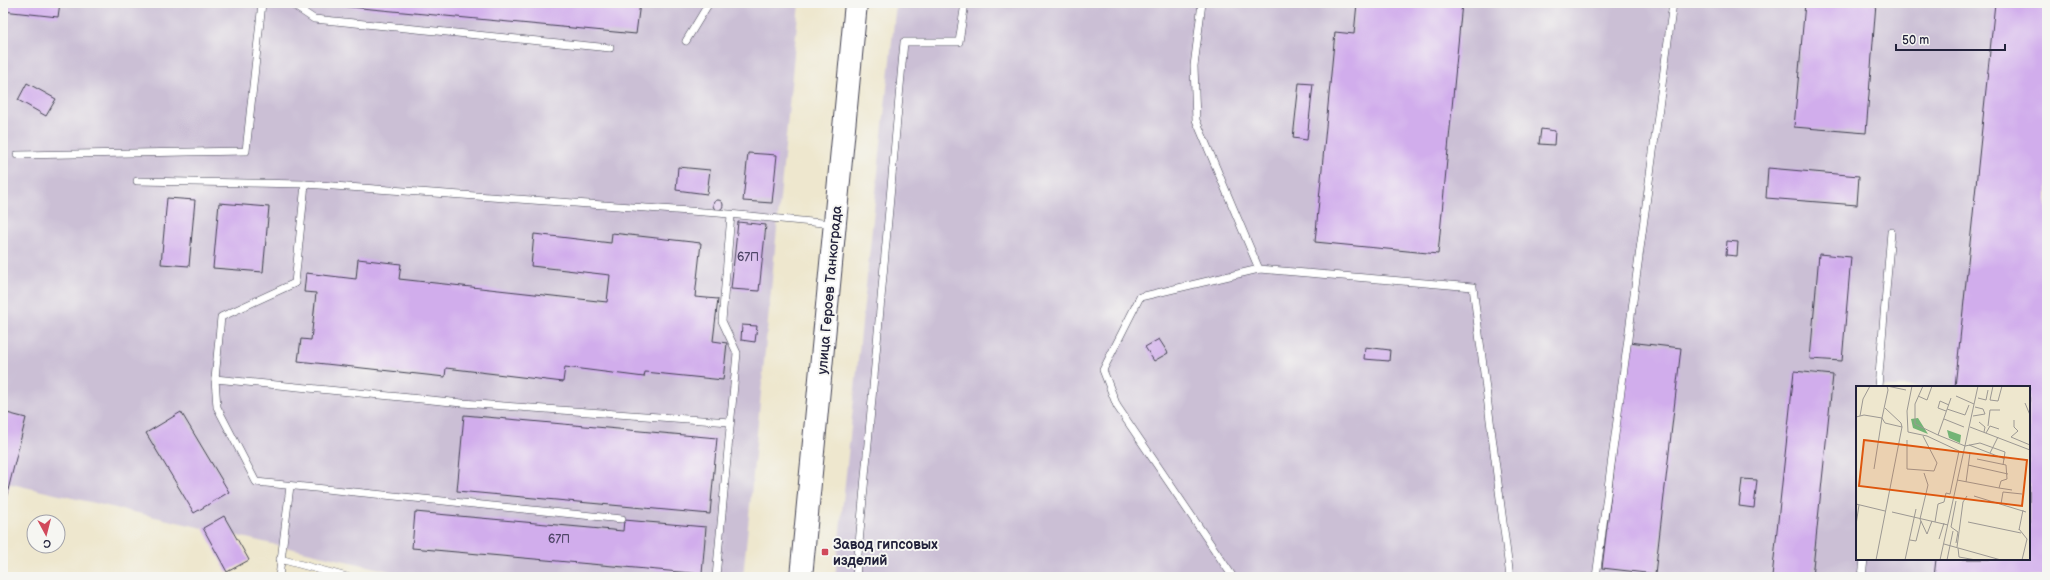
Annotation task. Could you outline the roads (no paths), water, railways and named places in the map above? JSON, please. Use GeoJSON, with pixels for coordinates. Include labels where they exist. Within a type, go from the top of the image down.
{"type":"FeatureCollection","features":[{"type":"Feature","properties":{"kind":"main road","name":"улица Героев Танкограда"},"geometry":{"type":"LineString","coordinates":[[801,577],[856,3]]}},
{"type":"Feature","properties":{"kind":"lane"},"geometry":{"type":"LineString","coordinates":[[17,154],[246,151],[262,3]]}},
{"type":"Feature","properties":{"kind":"lane"},"geometry":{"type":"LineString","coordinates":[[290,3],[314,19],[610,48]]}},
{"type":"Feature","properties":{"kind":"lane"},"geometry":{"type":"LineString","coordinates":[[686,41],[709,3]]}},
{"type":"Feature","properties":{"kind":"lane"},"geometry":{"type":"LineString","coordinates":[[856,577],[904,42],[959,42],[965,3]]}},
{"type":"Feature","properties":{"kind":"lane"},"geometry":{"type":"LineString","coordinates":[[1202,3],[1194,66],[1196,120],[1259,269]]}},
{"type":"Feature","properties":{"kind":"lane"},"geometry":{"type":"LineString","coordinates":[[1596,577],[1673,3]]}},
{"type":"Feature","properties":{"kind":"lane"},"geometry":{"type":"LineString","coordinates":[[137,181],[305,184],[835,224]]}},
{"type":"Feature","properties":{"kind":"lane"},"geometry":{"type":"LineString","coordinates":[[305,184],[296,283],[221,317],[215,379],[217,407],[256,482],[622,519]]}},
{"type":"Feature","properties":{"kind":"lane"},"geometry":{"type":"LineString","coordinates":[[716,577],[737,353],[722,321],[731,215]]}},
{"type":"Feature","properties":{"kind":"lane"},"geometry":{"type":"LineString","coordinates":[[1878,386],[1891,232]]}},
{"type":"Feature","properties":{"kind":"lane"},"geometry":{"type":"LineString","coordinates":[[1233,577],[1117,406],[1103,370],[1140,297],[1259,269],[1473,287],[1510,577]]}},
{"type":"Feature","properties":{"kind":"lane"},"geometry":{"type":"LineString","coordinates":[[215,379],[462,403],[730,422]]}},
{"type":"Feature","properties":{"kind":"lane"},"geometry":{"type":"LineString","coordinates":[[279,577],[290,486]]}},
{"type":"Feature","properties":{"kind":"lane"},"geometry":{"type":"LineString","coordinates":[[280,559],[347,577]]}},
{"type":"Feature","properties":{"kind":"lane"},"geometry":{"type":"LineString","coordinates":[[1862,577],[1864,560]]}},
{"type":"Feature","properties":{"kind":"place","name":"Завод гипсовых изделий"},"geometry":{"type":"Point","coordinates":[825,552]}}]}
